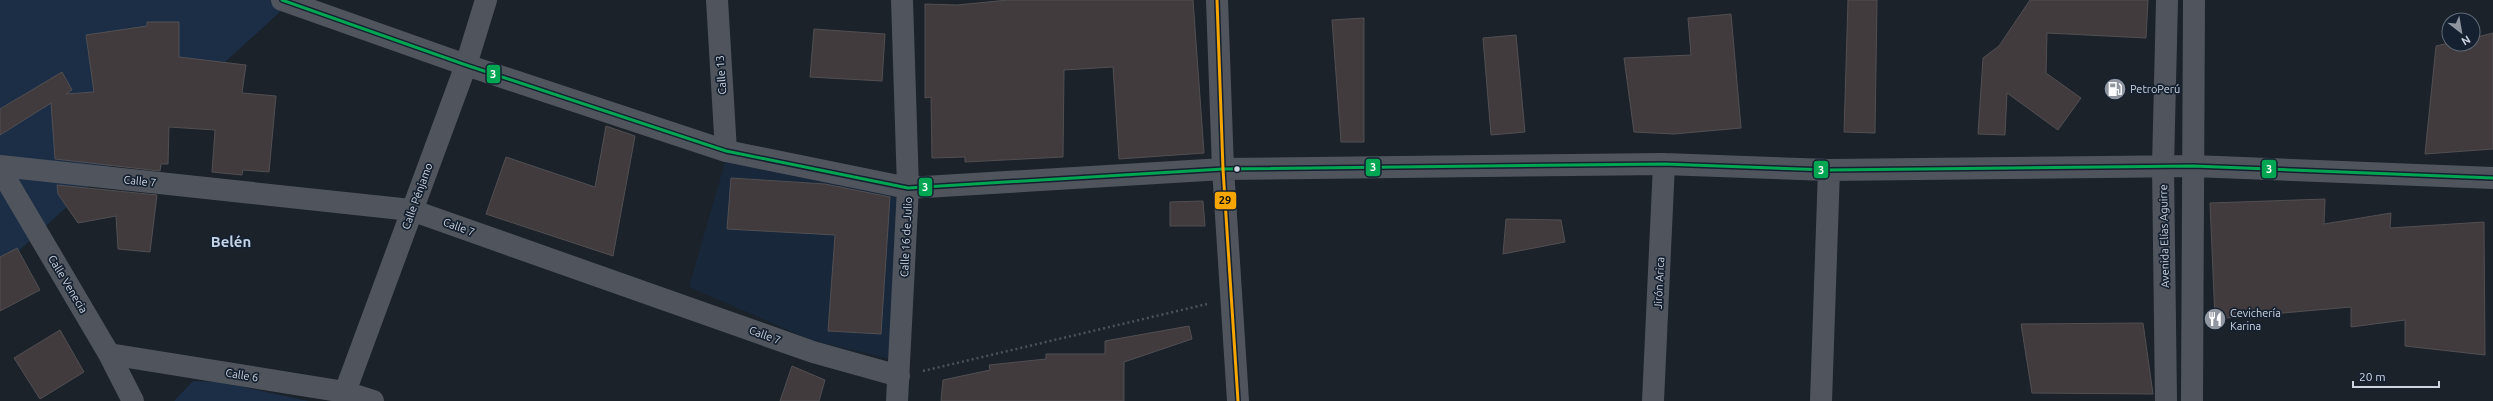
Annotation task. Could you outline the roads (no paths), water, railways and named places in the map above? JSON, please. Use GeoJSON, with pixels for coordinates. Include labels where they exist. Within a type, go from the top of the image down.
{"type":"FeatureCollection","features":[{"type":"Feature","properties":{"kind":"street"},"geometry":{"type":"LineString","coordinates":[[282,0],[466,65],[726,151],[908,188],[1223,169],[1664,164],[1829,170],[2193,166],[2493,178]]}},
{"type":"Feature","properties":{"kind":"street","name":"Calle Pénjamo"},"geometry":{"type":"LineString","coordinates":[[345,392],[466,65],[486,0]]}},
{"type":"Feature","properties":{"kind":"street","name":"Calle 13"},"geometry":{"type":"LineString","coordinates":[[717,0],[726,151]]}},
{"type":"Feature","properties":{"kind":"street","name":"Calle 16 de Julio"},"geometry":{"type":"LineString","coordinates":[[897,401],[908,188],[902,0]]}},
{"type":"Feature","properties":{"kind":"street"},"geometry":{"type":"LineString","coordinates":[[1217,0],[1223,169],[1238,401]]}},
{"type":"Feature","properties":{"kind":"street","name":"Avenida Elías Aguirre"},"geometry":{"type":"LineString","coordinates":[[2166,401],[2163,166],[2167,0]]}},
{"type":"Feature","properties":{"kind":"street"},"geometry":{"type":"LineString","coordinates":[[2192,401],[2194,0]]}},
{"type":"Feature","properties":{"kind":"street","name":"Jirón Arica"},"geometry":{"type":"LineString","coordinates":[[1653,401],[1664,164]]}},
{"type":"Feature","properties":{"kind":"street","name":"Calle 7"},"geometry":{"type":"LineString","coordinates":[[0,166],[412,210],[813,352],[899,376]]}},
{"type":"Feature","properties":{"kind":"street","name":"Calle Venecia"},"geometry":{"type":"LineString","coordinates":[[0,169],[109,354],[133,401]]}},
{"type":"Feature","properties":{"kind":"street"},"geometry":{"type":"LineString","coordinates":[[1821,401],[1829,170]]}},
{"type":"Feature","properties":{"kind":"street","name":"Calle 6"},"geometry":{"type":"LineString","coordinates":[[109,354],[345,392],[373,401]]}},
{"type":"Feature","properties":{"kind":"place","name":"PetroPerú"},"geometry":{"type":"Point","coordinates":[2115,89]}},
{"type":"Feature","properties":{"kind":"place","name":"Cevichería Karina"},"geometry":{"type":"Point","coordinates":[2215,319]}},
{"type":"Feature","properties":{"kind":"district","name":"Belén"},"geometry":{"type":"Point","coordinates":[231,241]}}]}
